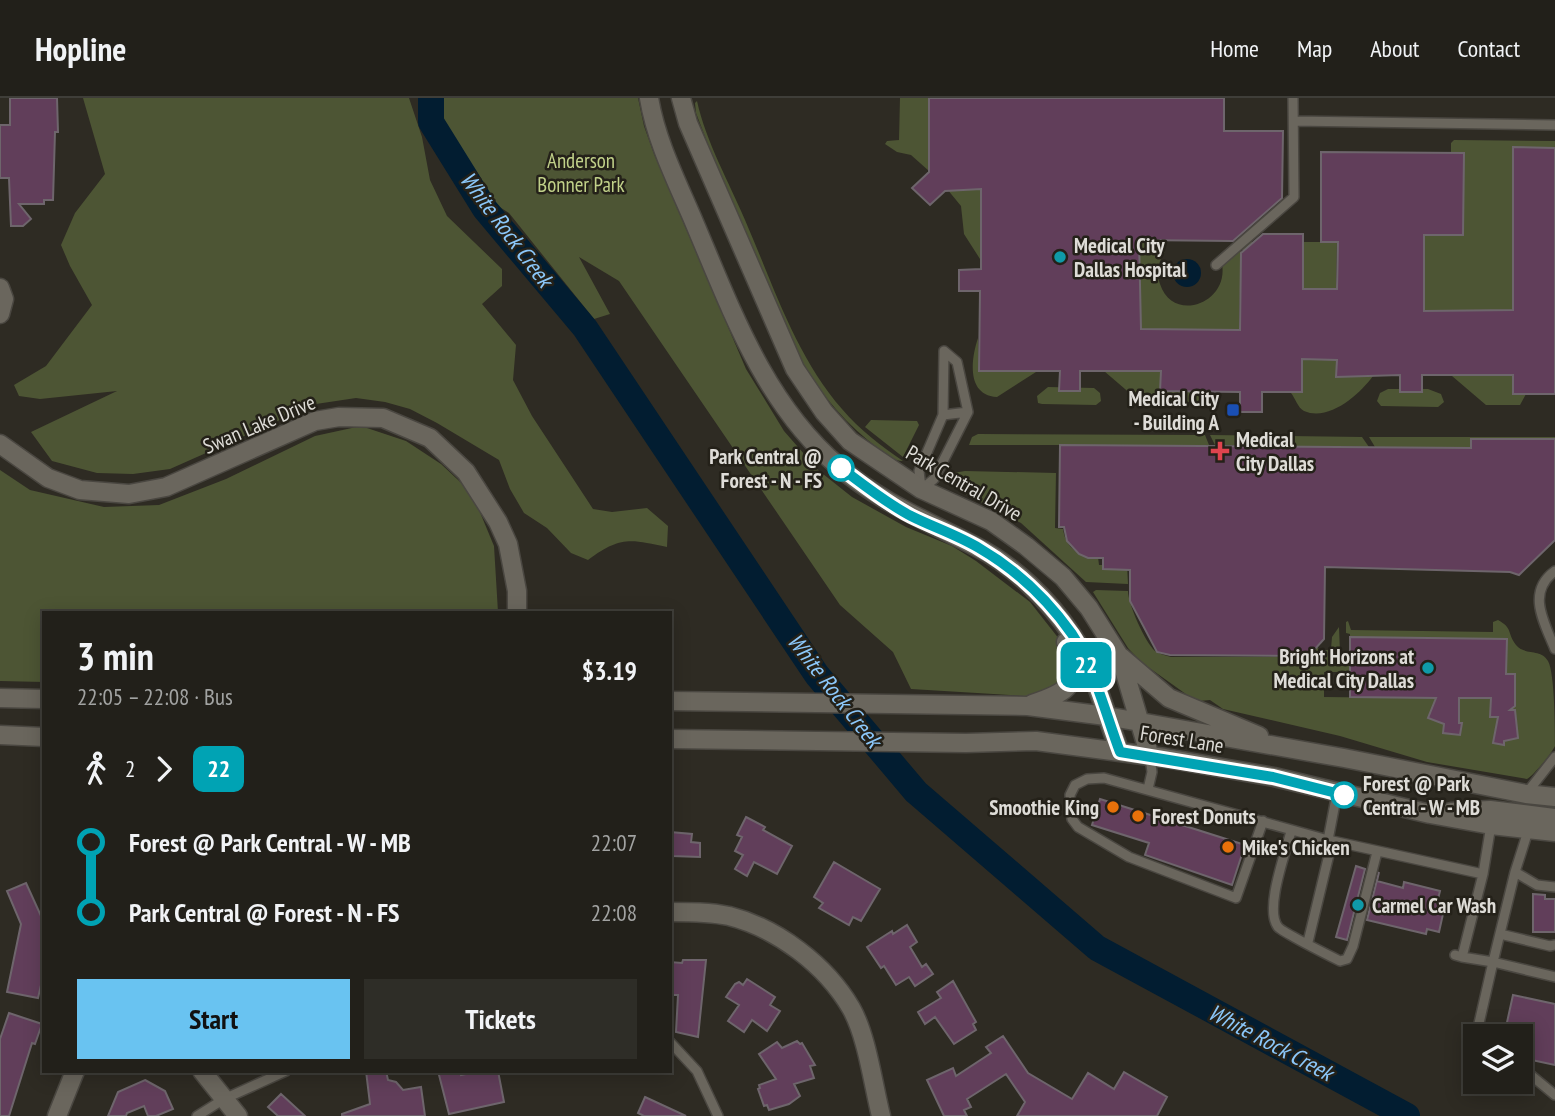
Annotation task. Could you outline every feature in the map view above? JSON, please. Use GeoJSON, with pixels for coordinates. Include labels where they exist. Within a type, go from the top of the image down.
{"type":"FeatureCollection","features":[{"type":"Feature","properties":{"kind":"main road"},"geometry":{"type":"LineString","coordinates":[[649,98],[665,155],[741,332],[767,381],[801,430],[837,466],[871,491],[911,515],[986,553],[1013,571],[1045,602],[1072,635],[1097,687],[1120,752]]}},
{"type":"Feature","properties":{"kind":"main road","name":"Park Central Drive"},"geometry":{"type":"LineString","coordinates":[[681,98],[688,123],[795,369],[824,412],[850,440],[922,489],[991,521],[1026,545],[1063,577],[1089,608],[1118,654],[1150,757]]}},
{"type":"Feature","properties":{"kind":"main road"},"geometry":{"type":"LineString","coordinates":[[0,288],[4,299],[0,311]]}},
{"type":"Feature","properties":{"kind":"main road","name":"Swan Lake Drive"},"geometry":{"type":"LineString","coordinates":[[0,444],[48,478],[80,489],[129,494],[166,487],[315,421],[339,417],[383,418],[430,438],[466,472],[498,522],[508,544],[517,591],[517,611]]}},
{"type":"Feature","properties":{"kind":"main road"},"geometry":{"type":"LineString","coordinates":[[911,515],[922,489]]}},
{"type":"Feature","properties":{"kind":"main road"},"geometry":{"type":"LineString","coordinates":[[1028,706],[1058,696],[1069,687],[1072,678],[1073,658],[1045,602]]}},
{"type":"Feature","properties":{"kind":"main road"},"geometry":{"type":"LineString","coordinates":[[1118,654],[1169,698],[1291,749]]}},
{"type":"Feature","properties":{"kind":"main road"},"geometry":{"type":"LineString","coordinates":[[0,698],[42,699]]}},
{"type":"Feature","properties":{"kind":"main road","name":"Forest Lane"},"geometry":{"type":"LineString","coordinates":[[672,701],[1028,706],[1106,716],[1526,794],[1555,797]]}},
{"type":"Feature","properties":{"kind":"main road"},"geometry":{"type":"LineString","coordinates":[[0,735],[42,737]]}},
{"type":"Feature","properties":{"kind":"main road","name":"Forest Lane"},"geometry":{"type":"LineString","coordinates":[[672,739],[967,743],[1036,741],[1273,777],[1430,814],[1491,825],[1555,832]]}},
{"type":"Feature","properties":{"kind":"main road"},"geometry":{"type":"LineString","coordinates":[[1430,814],[1473,810],[1555,818]]}},
{"type":"Feature","properties":{"kind":"main road"},"geometry":{"type":"LineString","coordinates":[[672,912],[727,916],[754,924],[789,944],[818,967],[837,988],[861,1032],[881,1116]]}},
{"type":"Feature","properties":{"kind":"main road"},"geometry":{"type":"LineString","coordinates":[[57,1116],[74,1073]]}},
{"type":"Feature","properties":{"kind":"main road"},"geometry":{"type":"LineString","coordinates":[[204,1073],[237,1116]]}},
{"type":"Feature","properties":{"kind":"lane"},"geometry":{"type":"LineString","coordinates":[[1216,265],[1294,197],[1293,98]]}},
{"type":"Feature","properties":{"kind":"lane"},"geometry":{"type":"LineString","coordinates":[[1294,121],[1555,125]]}},
{"type":"Feature","properties":{"kind":"lane"},"geometry":{"type":"LineString","coordinates":[[944,351],[957,362],[968,412],[934,479],[922,489],[919,471],[943,415],[944,351]]}},
{"type":"Feature","properties":{"kind":"lane"},"geometry":{"type":"LineString","coordinates":[[943,415],[968,412]]}},
{"type":"Feature","properties":{"kind":"lane"},"geometry":{"type":"LineString","coordinates":[[943,415],[962,424]]}},
{"type":"Feature","properties":{"kind":"lane"},"geometry":{"type":"LineString","coordinates":[[1555,571],[1545,580],[1538,599],[1555,649]]}},
{"type":"Feature","properties":{"kind":"lane"},"geometry":{"type":"LineString","coordinates":[[1148,789],[1152,772],[1150,757]]}},
{"type":"Feature","properties":{"kind":"lane"},"geometry":{"type":"LineString","coordinates":[[1526,794],[1555,757]]}},
{"type":"Feature","properties":{"kind":"lane"},"geometry":{"type":"LineString","coordinates":[[1263,821],[1236,898],[1129,857],[1078,827],[1072,819],[1070,795],[1075,785],[1087,779],[1104,778],[1263,821],[1330,841],[1483,874]]}},
{"type":"Feature","properties":{"kind":"lane"},"geometry":{"type":"LineString","coordinates":[[1308,942],[1330,841],[1337,793]]}},
{"type":"Feature","properties":{"kind":"lane"},"geometry":{"type":"LineString","coordinates":[[1491,825],[1483,874],[1459,956],[1555,977]]}},
{"type":"Feature","properties":{"kind":"lane"},"geometry":{"type":"LineString","coordinates":[[1479,1024],[1529,828]]}},
{"type":"Feature","properties":{"kind":"lane"},"geometry":{"type":"LineString","coordinates":[[1291,831],[1273,902],[1273,916],[1279,928],[1340,961],[1347,959],[1377,852]]}},
{"type":"Feature","properties":{"kind":"lane"},"geometry":{"type":"LineString","coordinates":[[1516,872],[1537,885],[1555,887]]}},
{"type":"Feature","properties":{"kind":"lane"},"geometry":{"type":"LineString","coordinates":[[1500,934],[1550,947],[1555,945]]}},
{"type":"Feature","properties":{"kind":"lane"},"geometry":{"type":"LineString","coordinates":[[672,1044],[697,1071],[718,1116]]}},
{"type":"Feature","properties":{"kind":"lane"},"geometry":{"type":"LineString","coordinates":[[197,1116],[225,1099],[282,1073]]}},
{"type":"Feature","properties":{"kind":"lane"},"geometry":{"type":"LineString","coordinates":[[1533,1077],[1555,1095]]}},
{"type":"Feature","properties":{"kind":"green space"},"geometry":{"type":"Polygon","coordinates":[[[83,98],[409,98],[422,137],[430,180],[447,216],[502,269],[502,286],[482,304],[516,345],[513,380],[532,416],[593,509],[612,512],[647,508],[668,526],[667,547],[634,541],[617,543],[588,560],[571,553],[547,528],[524,513],[510,489],[499,460],[410,409],[385,402],[356,398],[316,404],[170,469],[133,474],[97,473],[52,461],[31,432],[117,391],[40,399],[19,396],[14,385],[46,366],[92,305],[61,245],[75,213],[105,174],[83,98]]]}},
{"type":"Feature","properties":{"kind":"green space","name":"Anderson Bonner Park"},"geometry":{"type":"Polygon","coordinates":[[[435,98],[638,98],[654,154],[746,369],[784,431],[818,470],[852,497],[906,527],[952,546],[1030,602],[1067,649],[1067,677],[1041,697],[911,689],[893,652],[840,605],[619,281],[579,257],[610,314],[594,319],[509,213],[487,199],[434,120],[435,98]]]}},
{"type":"Feature","properties":{"kind":"green space"},"geometry":{"type":"Polygon","coordinates":[[[900,98],[929,98],[928,140],[942,140],[929,154],[929,171],[911,155],[897,152],[885,144],[887,141],[899,140],[900,98]]]}},
{"type":"Feature","properties":{"kind":"green space"},"geometry":{"type":"Polygon","coordinates":[[[697,101],[712,147],[786,318],[811,366],[849,417],[903,461],[890,457],[856,430],[827,399],[802,363],[720,176],[696,113],[697,101]]]}},
{"type":"Feature","properties":{"kind":"green space"},"geometry":{"type":"Polygon","coordinates":[[[1454,140],[1555,141],[1555,147],[1513,147],[1513,310],[1424,310],[1424,236],[1463,235],[1464,153],[1451,153],[1451,143],[1454,140]]]}},
{"type":"Feature","properties":{"kind":"green space"},"geometry":{"type":"Polygon","coordinates":[[[980,177],[980,259],[964,234],[961,206],[947,189],[980,177]]]}},
{"type":"Feature","properties":{"kind":"green space"},"geometry":{"type":"Polygon","coordinates":[[[1139,240],[1154,241],[1165,252],[1158,267],[1160,284],[1167,296],[1176,303],[1187,306],[1199,304],[1209,298],[1222,278],[1222,264],[1248,242],[1337,242],[1336,289],[1303,288],[1303,251],[1241,250],[1239,329],[1141,329],[1139,240]]]}},
{"type":"Feature","properties":{"kind":"green space"},"geometry":{"type":"Polygon","coordinates":[[[978,338],[979,371],[1036,372],[997,397],[987,395],[980,390],[973,375],[978,338]]]}},
{"type":"Feature","properties":{"kind":"green space"},"geometry":{"type":"Polygon","coordinates":[[[1301,358],[1336,359],[1336,377],[1373,376],[1352,398],[1333,410],[1324,413],[1304,411],[1291,393],[1301,392],[1301,358]]]}},
{"type":"Feature","properties":{"kind":"green space"},"geometry":{"type":"Polygon","coordinates":[[[1104,371],[1160,371],[1160,392],[1211,392],[1198,402],[1139,401],[1104,371]]]}},
{"type":"Feature","properties":{"kind":"green space"},"geometry":{"type":"Polygon","coordinates":[[[1513,375],[1513,394],[1526,394],[1520,405],[1486,405],[1452,376],[1513,375]]]}},
{"type":"Feature","properties":{"kind":"green space"},"geometry":{"type":"Polygon","coordinates":[[[1048,387],[1094,388],[1100,393],[1101,401],[1096,405],[1038,403],[1037,396],[1048,387]]]}},
{"type":"Feature","properties":{"kind":"green space"},"geometry":{"type":"Polygon","coordinates":[[[1388,389],[1428,389],[1441,394],[1444,402],[1438,407],[1381,406],[1377,401],[1380,393],[1388,389]]]}},
{"type":"Feature","properties":{"kind":"green space"},"geometry":{"type":"Polygon","coordinates":[[[871,420],[917,421],[919,425],[903,457],[865,427],[871,420]]]}},
{"type":"Feature","properties":{"kind":"green space"},"geometry":{"type":"Polygon","coordinates":[[[361,426],[406,441],[441,464],[472,493],[494,546],[498,611],[42,611],[42,682],[0,681],[0,470],[30,490],[104,507],[159,505],[226,479],[315,436],[361,426]]]}},
{"type":"Feature","properties":{"kind":"green space"},"geometry":{"type":"Polygon","coordinates":[[[978,434],[1205,435],[1209,445],[969,445],[972,437],[978,434]]]}},
{"type":"Feature","properties":{"kind":"green space"},"geometry":{"type":"Polygon","coordinates":[[[1210,435],[1362,437],[1369,447],[1215,445],[1210,435]]]}},
{"type":"Feature","properties":{"kind":"green space"},"geometry":{"type":"Polygon","coordinates":[[[1369,437],[1555,439],[1472,439],[1471,448],[1375,447],[1369,437]]]}},
{"type":"Feature","properties":{"kind":"green space"},"geometry":{"type":"Polygon","coordinates":[[[953,473],[1056,473],[1055,528],[1063,529],[1067,542],[1074,550],[1098,557],[1099,565],[1127,565],[1128,584],[1086,582],[1021,523],[952,487],[950,482],[953,473]]]}},
{"type":"Feature","properties":{"kind":"green space"},"geometry":{"type":"Polygon","coordinates":[[[1128,591],[1134,613],[1147,640],[1155,651],[1171,657],[1301,657],[1318,647],[1319,652],[1331,649],[1332,637],[1339,627],[1340,652],[1350,653],[1350,672],[1324,672],[1324,697],[1506,699],[1507,639],[1350,637],[1350,634],[1346,633],[1348,621],[1351,630],[1493,632],[1493,622],[1498,620],[1506,626],[1516,645],[1545,657],[1548,661],[1553,690],[1555,746],[1527,779],[1427,762],[1340,736],[1223,709],[1210,700],[1199,701],[1141,662],[1128,648],[1093,592],[1128,591]]]}},
{"type":"Feature","properties":{"kind":"water"},"geometry":{"type":"Polygon","coordinates":[[[1187,259],[1197,263],[1201,273],[1197,283],[1187,287],[1177,283],[1173,273],[1177,263],[1187,259]]]}},
{"type":"Feature","properties":{"kind":"building"},"geometry":{"type":"Polygon","coordinates":[[[10,98],[57,98],[58,132],[55,132],[53,200],[44,200],[44,204],[19,204],[31,219],[23,226],[11,226],[9,178],[0,178],[0,125],[10,125],[10,98]]]}},
{"type":"Feature","properties":{"kind":"building","name":"Medical City Dallas Hospital"},"geometry":{"type":"Polygon","coordinates":[[[929,98],[1224,98],[1224,131],[1283,131],[1282,198],[1233,241],[1139,240],[1141,329],[1240,330],[1241,253],[1263,234],[1303,234],[1303,289],[1337,289],[1338,242],[1321,242],[1321,152],[1464,153],[1463,235],[1424,235],[1424,311],[1513,310],[1513,147],[1555,148],[1555,394],[1513,394],[1513,375],[1422,375],[1422,392],[1400,392],[1400,375],[1336,377],[1337,360],[1302,359],[1302,392],[1262,392],[1262,412],[1240,412],[1240,392],[1160,391],[1161,371],[1080,371],[1080,391],[1059,391],[1060,371],[979,371],[980,291],[959,291],[959,270],[981,269],[981,189],[945,191],[930,205],[912,188],[929,172],[929,98]]]}},
{"type":"Feature","properties":{"kind":"building"},"geometry":{"type":"Polygon","coordinates":[[[1471,439],[1555,439],[1555,540],[1519,575],[1510,572],[1325,567],[1324,639],[1315,649],[1301,656],[1170,655],[1157,652],[1130,601],[1130,570],[1103,569],[1103,558],[1088,558],[1079,554],[1067,541],[1064,527],[1059,527],[1060,445],[1471,448],[1471,439]]]}},
{"type":"Feature","properties":{"kind":"building","name":"Bright Horizons at Medical City Dallas"},"geometry":{"type":"Polygon","coordinates":[[[1350,637],[1507,639],[1506,674],[1515,674],[1515,706],[1510,710],[1515,710],[1518,738],[1504,741],[1504,745],[1493,743],[1498,717],[1490,717],[1491,698],[1459,698],[1459,723],[1462,723],[1460,735],[1443,733],[1444,724],[1428,718],[1436,698],[1350,697],[1350,637]]]}},
{"type":"Feature","properties":{"kind":"building"},"geometry":{"type":"Polygon","coordinates":[[[1100,799],[1245,845],[1232,885],[1145,855],[1149,843],[1092,825],[1100,799]]]}},
{"type":"Feature","properties":{"kind":"building"},"geometry":{"type":"Polygon","coordinates":[[[746,817],[792,846],[777,874],[754,862],[747,876],[735,869],[743,855],[735,851],[742,837],[737,835],[746,817]]]}},
{"type":"Feature","properties":{"kind":"building"},"geometry":{"type":"Polygon","coordinates":[[[672,832],[692,834],[691,842],[700,843],[700,857],[672,856],[672,832]]]}},
{"type":"Feature","properties":{"kind":"building"},"geometry":{"type":"Polygon","coordinates":[[[834,862],[880,889],[861,921],[853,917],[849,925],[819,908],[823,903],[814,897],[834,862]]]}},
{"type":"Feature","properties":{"kind":"building"},"geometry":{"type":"Polygon","coordinates":[[[1356,866],[1365,869],[1347,940],[1336,937],[1356,866]]]}},
{"type":"Feature","properties":{"kind":"building"},"geometry":{"type":"Polygon","coordinates":[[[1379,872],[1377,881],[1403,888],[1404,882],[1440,891],[1437,903],[1445,905],[1439,932],[1427,929],[1426,934],[1367,920],[1379,872]]]}},
{"type":"Feature","properties":{"kind":"building"},"geometry":{"type":"Polygon","coordinates":[[[26,883],[42,915],[42,981],[38,998],[7,992],[21,924],[7,891],[26,883]]]}},
{"type":"Feature","properties":{"kind":"building"},"geometry":{"type":"Polygon","coordinates":[[[1533,894],[1545,895],[1545,899],[1555,899],[1555,932],[1533,932],[1533,894]]]}},
{"type":"Feature","properties":{"kind":"building"},"geometry":{"type":"Polygon","coordinates":[[[907,925],[917,942],[910,947],[922,967],[926,964],[933,974],[915,986],[909,977],[896,985],[867,947],[907,925]]]}},
{"type":"Feature","properties":{"kind":"building"},"geometry":{"type":"Polygon","coordinates":[[[683,960],[706,960],[698,1037],[676,1032],[678,995],[672,995],[672,962],[682,963],[683,960]]]}},
{"type":"Feature","properties":{"kind":"building"},"geometry":{"type":"Polygon","coordinates":[[[747,979],[775,997],[770,1005],[780,1011],[767,1031],[752,1020],[744,1032],[728,1021],[739,1005],[726,997],[735,984],[739,982],[743,985],[747,979]]]}},
{"type":"Feature","properties":{"kind":"building"},"geometry":{"type":"Polygon","coordinates":[[[953,981],[976,1022],[973,1024],[976,1030],[954,1044],[935,1017],[925,1024],[918,1012],[941,998],[937,992],[953,981]]]}},
{"type":"Feature","properties":{"kind":"building"},"geometry":{"type":"Polygon","coordinates":[[[1513,995],[1555,1004],[1555,1065],[1533,1060],[1533,1024],[1507,1024],[1513,995]]]}},
{"type":"Feature","properties":{"kind":"building"},"geometry":{"type":"Polygon","coordinates":[[[9,1013],[42,1024],[35,1044],[32,1043],[9,1116],[0,1116],[0,1039],[9,1013]]]}},
{"type":"Feature","properties":{"kind":"building"},"geometry":{"type":"Polygon","coordinates":[[[1003,1036],[1028,1073],[1072,1099],[1088,1073],[1114,1089],[1124,1072],[1167,1097],[1157,1116],[1017,1116],[1025,1102],[1006,1074],[967,1099],[971,1107],[964,1110],[967,1116],[944,1116],[927,1080],[953,1068],[956,1076],[991,1053],[986,1047],[1003,1036]]]}},
{"type":"Feature","properties":{"kind":"building"},"geometry":{"type":"Polygon","coordinates":[[[797,1041],[802,1043],[815,1065],[810,1066],[814,1078],[794,1084],[800,1096],[789,1104],[769,1110],[767,1105],[764,1106],[758,1089],[759,1085],[776,1079],[759,1054],[777,1042],[782,1048],[797,1041]]]}},
{"type":"Feature","properties":{"kind":"building"},"geometry":{"type":"Polygon","coordinates":[[[366,1073],[386,1073],[388,1080],[396,1082],[403,1090],[421,1087],[425,1116],[342,1116],[370,1104],[366,1073]]]}},
{"type":"Feature","properties":{"kind":"building"},"geometry":{"type":"Polygon","coordinates":[[[439,1073],[498,1073],[504,1102],[449,1114],[439,1073]]]}},
{"type":"Feature","properties":{"kind":"building"},"geometry":{"type":"Polygon","coordinates":[[[145,1080],[165,1091],[173,1109],[156,1116],[148,1116],[144,1106],[127,1113],[126,1116],[108,1116],[118,1092],[145,1080]]]}},
{"type":"Feature","properties":{"kind":"building"},"geometry":{"type":"Polygon","coordinates":[[[281,1094],[305,1116],[278,1116],[268,1107],[281,1094]]]}},
{"type":"Feature","properties":{"kind":"building"},"geometry":{"type":"Polygon","coordinates":[[[645,1097],[686,1116],[644,1116],[638,1113],[645,1097]]]}},
{"type":"Feature","properties":{"kind":"waterway","name":"White Rock Creek"},"geometry":{"type":"LineString","coordinates":[[431,98],[431,122],[485,209],[585,328],[817,675],[916,792],[1097,948],[1407,1116]]}},
{"type":"Feature","properties":{"kind":"bus line","name":"22"},"geometry":{"type":"LineString","coordinates":[[841,468],[871,491],[911,515],[977,547],[1013,571],[1045,602],[1072,635],[1097,687],[1120,752],[1273,777],[1344,795]]}},
{"type":"Feature","properties":{"kind":"place","name":"Medical City Dallas Hospital"},"geometry":{"type":"Point","coordinates":[1060,257]}},
{"type":"Feature","properties":{"kind":"place","name":"Medical City - Building A"},"geometry":{"type":"Point","coordinates":[1233,410]}},
{"type":"Feature","properties":{"kind":"place","name":"Medical City Dallas"},"geometry":{"type":"Point","coordinates":[1220,451]}},
{"type":"Feature","properties":{"kind":"place","name":"Park Central @ Forest - N - FS"},"geometry":{"type":"Point","coordinates":[841,468]}},
{"type":"Feature","properties":{"kind":"place","name":"Bright Horizons at Medical City Dallas"},"geometry":{"type":"Point","coordinates":[1428,668]}},
{"type":"Feature","properties":{"kind":"place","name":"Forest @ Park Central - W - MB"},"geometry":{"type":"Point","coordinates":[1344,795]}},
{"type":"Feature","properties":{"kind":"place","name":"Smoothie King"},"geometry":{"type":"Point","coordinates":[1113,807]}},
{"type":"Feature","properties":{"kind":"place","name":"Forest Donuts"},"geometry":{"type":"Point","coordinates":[1138,816]}},
{"type":"Feature","properties":{"kind":"place","name":"Mike's Chicken"},"geometry":{"type":"Point","coordinates":[1228,847]}},
{"type":"Feature","properties":{"kind":"place","name":"Carmel Car Wash"},"geometry":{"type":"Point","coordinates":[1358,905]}}]}
